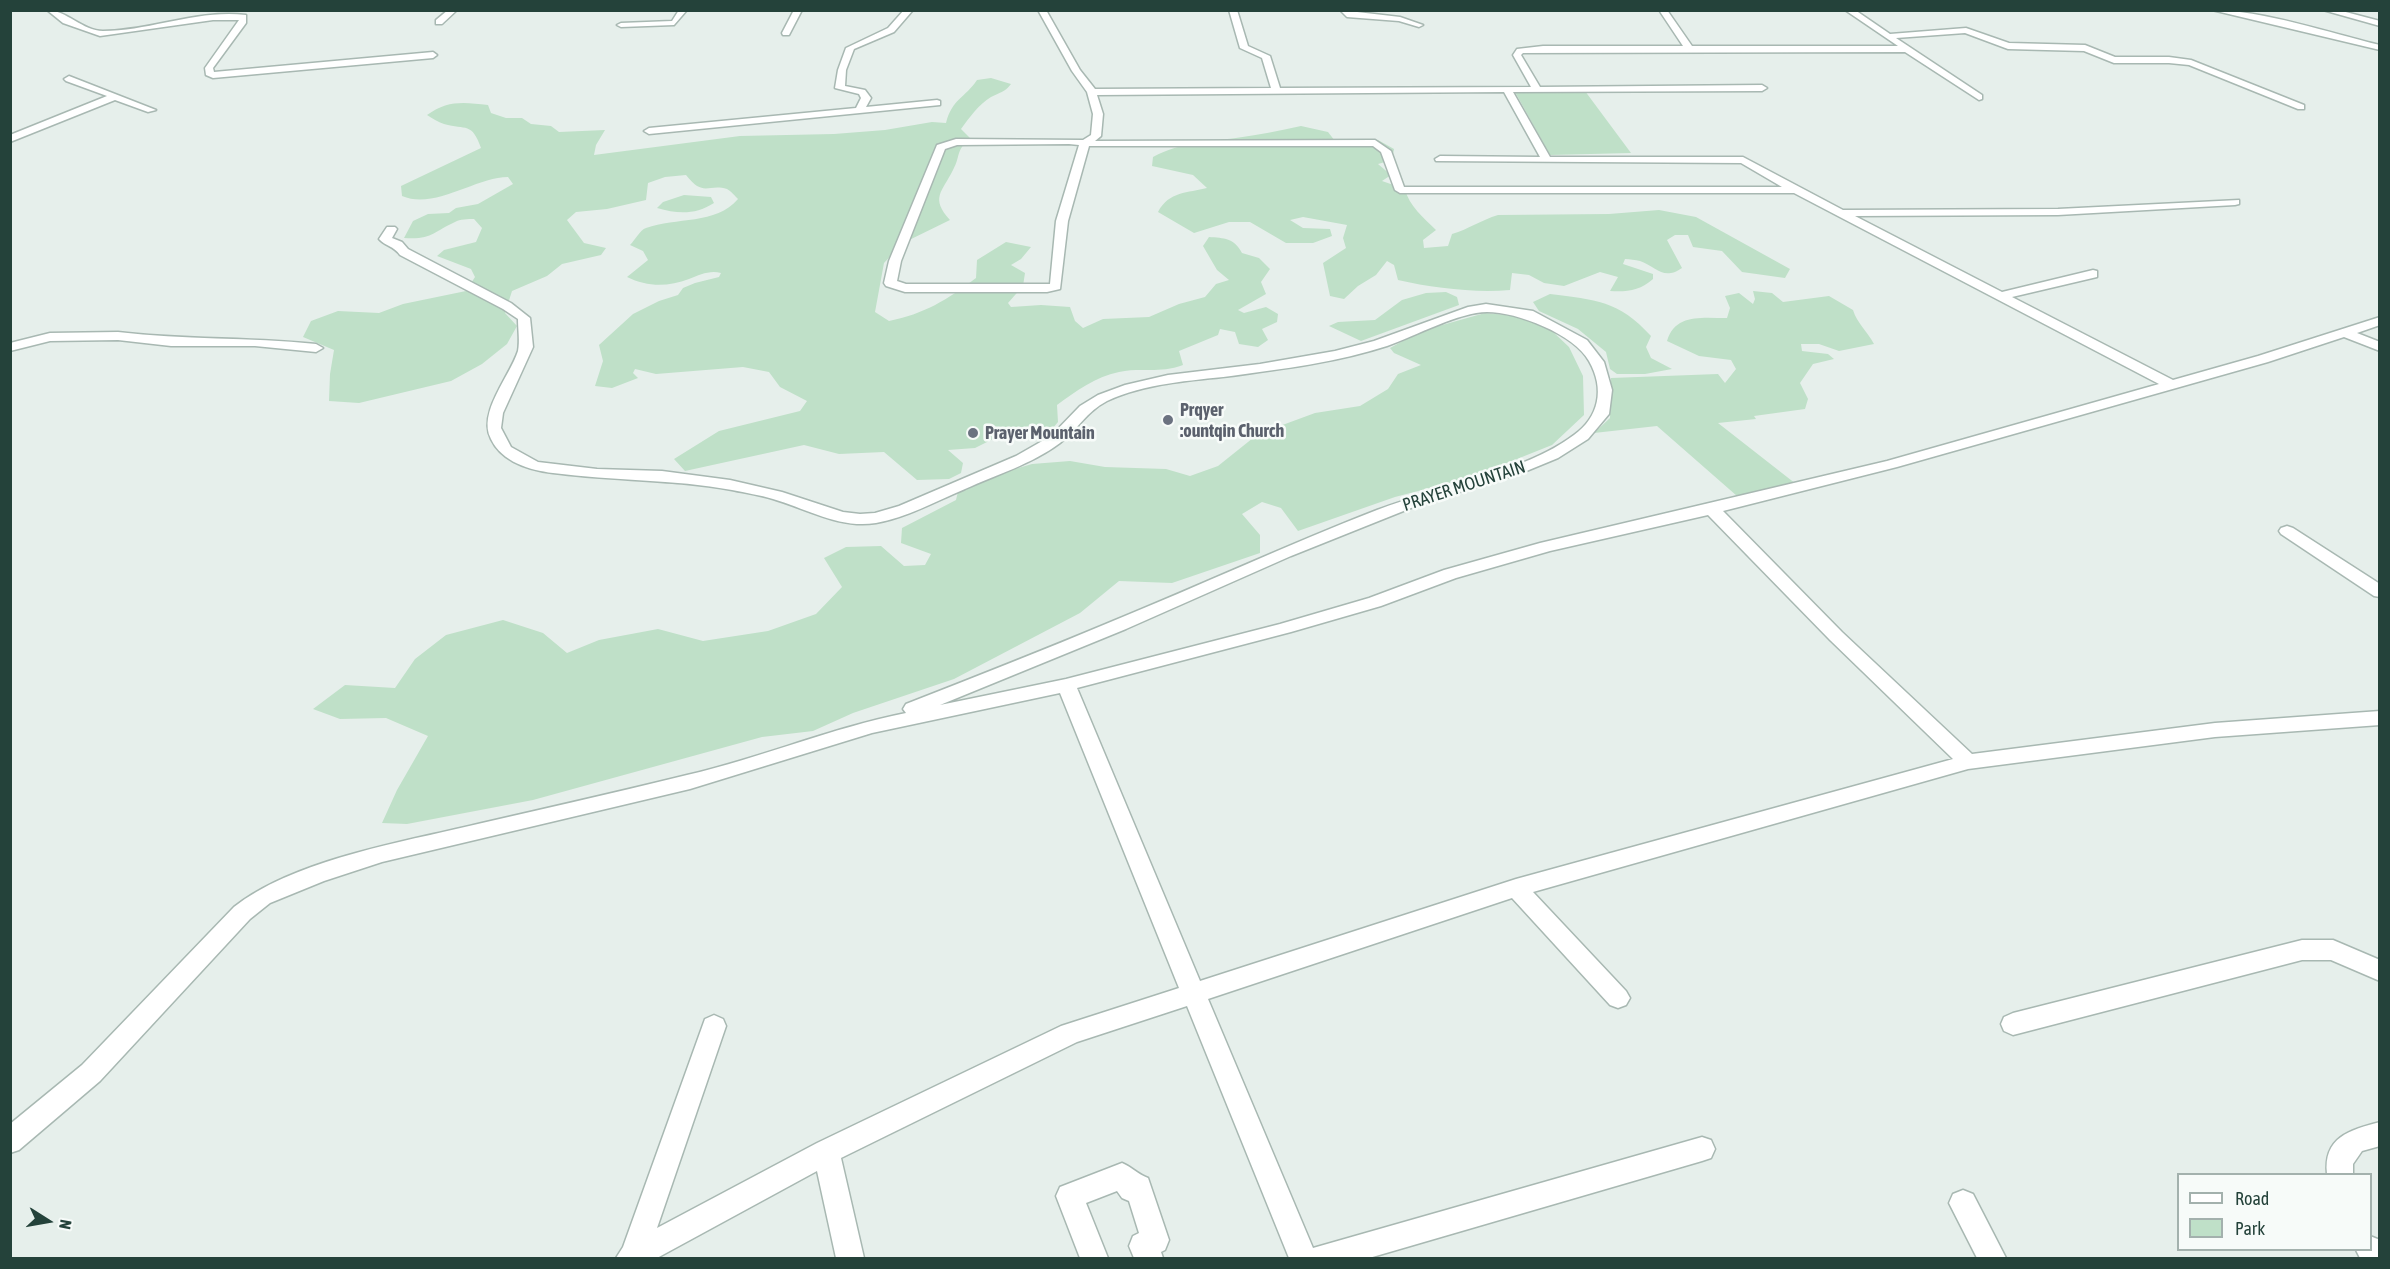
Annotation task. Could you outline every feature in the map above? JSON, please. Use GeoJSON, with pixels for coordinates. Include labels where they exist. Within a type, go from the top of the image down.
{"type":"FeatureCollection","features":[{"type":"Feature","properties":{"kind":"street"},"geometry":{"type":"LineString","coordinates":[[51,10],[66,21],[118,42]]}},
{"type":"Feature","properties":{"kind":"street"},"geometry":{"type":"LineString","coordinates":[[439,22],[453,10]]}},
{"type":"Feature","properties":{"kind":"street"},"geometry":{"type":"LineString","coordinates":[[621,25],[674,22],[683,10]]}},
{"type":"Feature","properties":{"kind":"street"},"geometry":{"type":"LineString","coordinates":[[786,33],[798,10]]}},
{"type":"Feature","properties":{"kind":"street"},"geometry":{"type":"LineString","coordinates":[[860,110],[866,98],[862,92],[840,88],[848,50],[891,30],[909,10]]}},
{"type":"Feature","properties":{"kind":"street"},"geometry":{"type":"LineString","coordinates":[[1042,10],[1076,71],[1092,92],[1098,114],[1096,136],[1084,143],[1062,221],[1056,286],[1047,288],[905,288],[890,283],[895,261],[941,147],[956,142],[1084,143],[1106,145],[1375,143],[1386,151],[1400,190],[1796,190]]}},
{"type":"Feature","properties":{"kind":"street"},"geometry":{"type":"LineString","coordinates":[[1233,10],[1244,48],[1266,56],[1275,90]]}},
{"type":"Feature","properties":{"kind":"street"},"geometry":{"type":"LineString","coordinates":[[1344,10],[1347,15],[1400,19],[1419,25]]}},
{"type":"Feature","properties":{"kind":"street"},"geometry":{"type":"LineString","coordinates":[[1400,19],[1404,12],[1411,10]]}},
{"type":"Feature","properties":{"kind":"street"},"geometry":{"type":"LineString","coordinates":[[1663,10],[1689,49]]}},
{"type":"Feature","properties":{"kind":"street"},"geometry":{"type":"LineString","coordinates":[[1849,10],[1979,97]]}},
{"type":"Feature","properties":{"kind":"street"},"geometry":{"type":"LineString","coordinates":[[2216,10],[2379,48]]}},
{"type":"Feature","properties":{"kind":"street"},"geometry":{"type":"LineString","coordinates":[[2327,10],[2379,24]]}},
{"type":"Feature","properties":{"kind":"street"},"geometry":{"type":"LineString","coordinates":[[100,34],[213,18],[246,16],[209,68],[209,73],[219,75],[433,55]]}},
{"type":"Feature","properties":{"kind":"street"},"geometry":{"type":"LineString","coordinates":[[1890,36],[1966,30],[2008,46],[2085,48],[2114,60],[2180,61],[2301,107]]}},
{"type":"Feature","properties":{"kind":"street"},"geometry":{"type":"LineString","coordinates":[[1537,89],[1518,55],[1520,51],[1543,49],[1907,49]]}},
{"type":"Feature","properties":{"kind":"street"},"geometry":{"type":"LineString","coordinates":[[69,79],[151,110]]}},
{"type":"Feature","properties":{"kind":"street"},"geometry":{"type":"LineString","coordinates":[[1092,92],[1762,88]]}},
{"type":"Feature","properties":{"kind":"street"},"geometry":{"type":"LineString","coordinates":[[1508,91],[1547,160]]}},
{"type":"Feature","properties":{"kind":"street"},"geometry":{"type":"LineString","coordinates":[[10,139],[116,96]]}},
{"type":"Feature","properties":{"kind":"street"},"geometry":{"type":"LineString","coordinates":[[649,131],[937,103]]}},
{"type":"Feature","properties":{"kind":"street"},"geometry":{"type":"LineString","coordinates":[[1440,159],[1743,160],[1796,190],[2170,384]]}},
{"type":"Feature","properties":{"kind":"street"},"geometry":{"type":"LineString","coordinates":[[1842,213],[2058,212],[2235,202]]}},
{"type":"Feature","properties":{"kind":"street","name":"PRAYER MOUNTAIN"},"geometry":{"type":"LineString","coordinates":[[391,229],[385,239],[398,244],[404,252],[507,306],[524,318],[526,347],[496,413],[494,428],[506,450],[534,466],[597,474],[662,476],[722,483],[776,495],[841,517],[876,518],[905,509],[1021,459],[1056,439],[1085,409],[1103,398],[1130,388],[1168,379],[1260,368],[1335,355],[1379,344],[1468,311],[1486,308],[1508,309],[1528,314],[1582,343],[1597,362],[1605,390],[1602,414],[1583,436],[1553,455],[1519,469],[1415,501],[1285,552],[1120,625],[870,727]]}},
{"type":"Feature","properties":{"kind":"street"},"geometry":{"type":"LineString","coordinates":[[2001,296],[2093,274]]}},
{"type":"Feature","properties":{"kind":"street"},"geometry":{"type":"LineString","coordinates":[[10,1141],[92,1073],[220,934],[262,897],[316,875],[382,854],[690,782],[870,727],[1066,685],[1286,628],[1375,602],[1449,574],[1545,547],[1712,509],[1892,464],[2263,359],[2379,321]]}},
{"type":"Feature","properties":{"kind":"street"},"geometry":{"type":"LineString","coordinates":[[2346,333],[2379,347]]}},
{"type":"Feature","properties":{"kind":"street"},"geometry":{"type":"LineString","coordinates":[[10,346],[50,337],[118,336],[171,342],[255,342],[316,348]]}},
{"type":"Feature","properties":{"kind":"street"},"geometry":{"type":"LineString","coordinates":[[1712,509],[1836,636],[1968,762]]}},
{"type":"Feature","properties":{"kind":"street"},"geometry":{"type":"LineString","coordinates":[[2287,531],[2379,592]]}},
{"type":"Feature","properties":{"kind":"street"},"geometry":{"type":"LineString","coordinates":[[1066,685],[1303,1258]]}},
{"type":"Feature","properties":{"kind":"street"},"geometry":{"type":"LineString","coordinates":[[632,1258],[826,1152],[1070,1034],[1516,888],[1968,762],[2215,730],[2379,718]]}},
{"type":"Feature","properties":{"kind":"street"},"geometry":{"type":"LineString","coordinates":[[1516,888],[1618,998]]}},
{"type":"Feature","properties":{"kind":"street"},"geometry":{"type":"LineString","coordinates":[[2013,1024],[2302,950],[2333,950],[2379,971]]}},
{"type":"Feature","properties":{"kind":"street"},"geometry":{"type":"LineString","coordinates":[[632,1258],[714,1026]]}},
{"type":"Feature","properties":{"kind":"street"},"geometry":{"type":"LineString","coordinates":[[2340,1173],[2339,1160],[2354,1141],[2379,1134]]}},
{"type":"Feature","properties":{"kind":"street"},"geometry":{"type":"LineString","coordinates":[[1323,1258],[1702,1149]]}},
{"type":"Feature","properties":{"kind":"street"},"geometry":{"type":"LineString","coordinates":[[826,1152],[850,1258]]}},
{"type":"Feature","properties":{"kind":"street"},"geometry":{"type":"LineString","coordinates":[[1094,1258],[1070,1196],[1122,1176],[1132,1189],[1138,1187],[1155,1240],[1143,1246],[1149,1258]]}},
{"type":"Feature","properties":{"kind":"street"},"geometry":{"type":"LineString","coordinates":[[1963,1203],[1992,1258]]}},
{"type":"Feature","properties":{"kind":"green space"},"geometry":{"type":"Polygon","coordinates":[[[991,78],[1011,84],[1004,91],[982,103],[961,129],[970,138],[960,150],[939,200],[940,206],[950,220],[903,243],[884,263],[875,312],[889,321],[935,305],[976,278],[977,260],[1006,242],[1031,247],[1021,259],[1011,265],[1025,273],[1023,286],[1008,303],[1011,307],[1041,305],[1070,307],[1075,321],[1083,328],[1103,319],[1149,317],[1179,304],[1205,297],[1216,284],[1229,280],[1217,270],[1203,246],[1209,237],[1214,237],[1236,244],[1242,253],[1259,258],[1270,269],[1261,282],[1266,294],[1238,310],[1244,313],[1266,307],[1278,314],[1277,322],[1262,329],[1268,340],[1258,347],[1239,344],[1235,332],[1220,329],[1218,335],[1179,351],[1183,365],[1166,369],[1127,371],[1102,377],[1057,405],[1058,422],[1048,434],[1003,434],[975,448],[948,450],[963,463],[961,473],[949,479],[917,480],[884,452],[839,454],[804,445],[685,471],[674,459],[719,431],[800,411],[807,401],[780,387],[769,372],[743,367],[656,374],[635,369],[633,373],[638,378],[612,388],[595,386],[603,361],[599,345],[633,314],[659,301],[678,295],[683,288],[719,277],[721,273],[709,273],[665,285],[642,283],[627,277],[648,260],[643,251],[630,245],[644,229],[707,217],[719,213],[738,199],[727,189],[697,186],[686,175],[665,177],[648,183],[646,200],[607,209],[576,212],[567,220],[584,243],[606,248],[601,255],[562,264],[547,276],[512,291],[505,313],[517,326],[507,344],[482,364],[451,381],[359,403],[329,401],[334,350],[303,337],[311,321],[338,311],[379,313],[403,304],[466,291],[475,277],[471,269],[437,256],[444,250],[476,242],[482,228],[474,219],[457,221],[421,238],[404,238],[413,221],[428,214],[449,213],[456,208],[478,204],[513,184],[508,177],[496,178],[428,199],[402,196],[401,186],[481,148],[475,134],[467,128],[444,124],[427,115],[434,110],[456,103],[488,105],[491,113],[506,118],[522,118],[531,124],[551,126],[559,132],[605,130],[596,145],[594,155],[740,136],[834,134],[885,130],[932,122],[946,123],[955,104],[977,80],[991,78]]]}},
{"type":"Feature","properties":{"kind":"green space"},"geometry":{"type":"Polygon","coordinates":[[[1585,91],[1631,153],[1550,155],[1515,92],[1585,91]]]}},
{"type":"Feature","properties":{"kind":"green space"},"geometry":{"type":"Polygon","coordinates":[[[1301,126],[1328,132],[1335,141],[1378,140],[1394,149],[1392,160],[1378,164],[1391,175],[1382,181],[1405,189],[1413,206],[1436,230],[1423,240],[1424,248],[1448,246],[1452,234],[1498,215],[1609,214],[1659,210],[1696,217],[1790,269],[1785,278],[1742,272],[1722,251],[1693,247],[1688,235],[1675,235],[1667,240],[1682,268],[1675,272],[1665,273],[1640,261],[1625,259],[1623,264],[1653,274],[1653,279],[1648,283],[1633,290],[1610,291],[1618,277],[1600,272],[1564,286],[1544,283],[1529,275],[1512,273],[1510,290],[1482,291],[1439,287],[1398,280],[1394,265],[1387,261],[1376,275],[1358,286],[1344,299],[1330,296],[1323,263],[1346,248],[1343,238],[1347,225],[1303,217],[1290,220],[1303,228],[1330,229],[1332,236],[1313,243],[1286,243],[1250,222],[1229,222],[1194,233],[1158,212],[1162,205],[1173,196],[1207,188],[1193,175],[1152,166],[1153,157],[1193,143],[1252,136],[1301,126]]]}},
{"type":"Feature","properties":{"kind":"green space"},"geometry":{"type":"Polygon","coordinates":[[[684,195],[711,197],[714,203],[700,210],[686,212],[657,208],[663,202],[684,195]]]}},
{"type":"Feature","properties":{"kind":"green space"},"geometry":{"type":"Polygon","coordinates":[[[1753,291],[1772,293],[1783,302],[1829,296],[1853,310],[1874,344],[1839,351],[1819,344],[1801,344],[1802,351],[1828,354],[1834,359],[1813,364],[1800,383],[1808,399],[1805,409],[1754,416],[1756,419],[1718,423],[1796,484],[1737,496],[1657,426],[1594,433],[1610,418],[1611,378],[1718,374],[1725,383],[1736,369],[1731,360],[1699,356],[1667,341],[1671,332],[1683,321],[1700,318],[1727,318],[1730,308],[1725,296],[1739,293],[1753,304],[1755,299],[1753,291]]]}},
{"type":"Feature","properties":{"kind":"green space"},"geometry":{"type":"Polygon","coordinates":[[[1446,292],[1457,297],[1459,305],[1361,341],[1329,326],[1338,322],[1375,320],[1402,300],[1426,293],[1446,292]]]}},
{"type":"Feature","properties":{"kind":"green space"},"geometry":{"type":"Polygon","coordinates":[[[1550,294],[1593,300],[1617,308],[1651,336],[1646,347],[1651,358],[1672,369],[1645,374],[1617,374],[1610,369],[1606,352],[1578,329],[1539,311],[1533,302],[1550,294]]]}},
{"type":"Feature","properties":{"kind":"green space"},"geometry":{"type":"Polygon","coordinates":[[[1485,313],[1527,317],[1550,329],[1569,347],[1583,376],[1584,415],[1552,445],[1472,477],[1395,497],[1298,531],[1281,508],[1262,502],[1242,514],[1260,535],[1260,553],[1172,583],[1119,581],[1080,613],[954,679],[853,713],[813,731],[762,737],[533,800],[407,824],[382,823],[397,790],[428,736],[386,718],[340,719],[313,709],[345,685],[395,688],[415,659],[446,635],[503,620],[543,633],[567,653],[599,640],[658,629],[703,641],[768,631],[816,614],[842,587],[824,558],[846,547],[881,546],[904,566],[925,565],[931,554],[901,543],[902,528],[956,500],[961,479],[978,472],[1008,471],[1032,464],[1070,461],[1105,467],[1166,469],[1190,476],[1218,466],[1258,434],[1315,413],[1360,406],[1388,389],[1398,374],[1421,365],[1394,353],[1390,348],[1421,331],[1485,313]]]}},
{"type":"Feature","properties":{"kind":"place","name":"Prqyer :ountqin Church"},"geometry":{"type":"Point","coordinates":[1168,420]}},
{"type":"Feature","properties":{"kind":"place","name":"Prayer Mountain"},"geometry":{"type":"Point","coordinates":[973,433]}}]}
